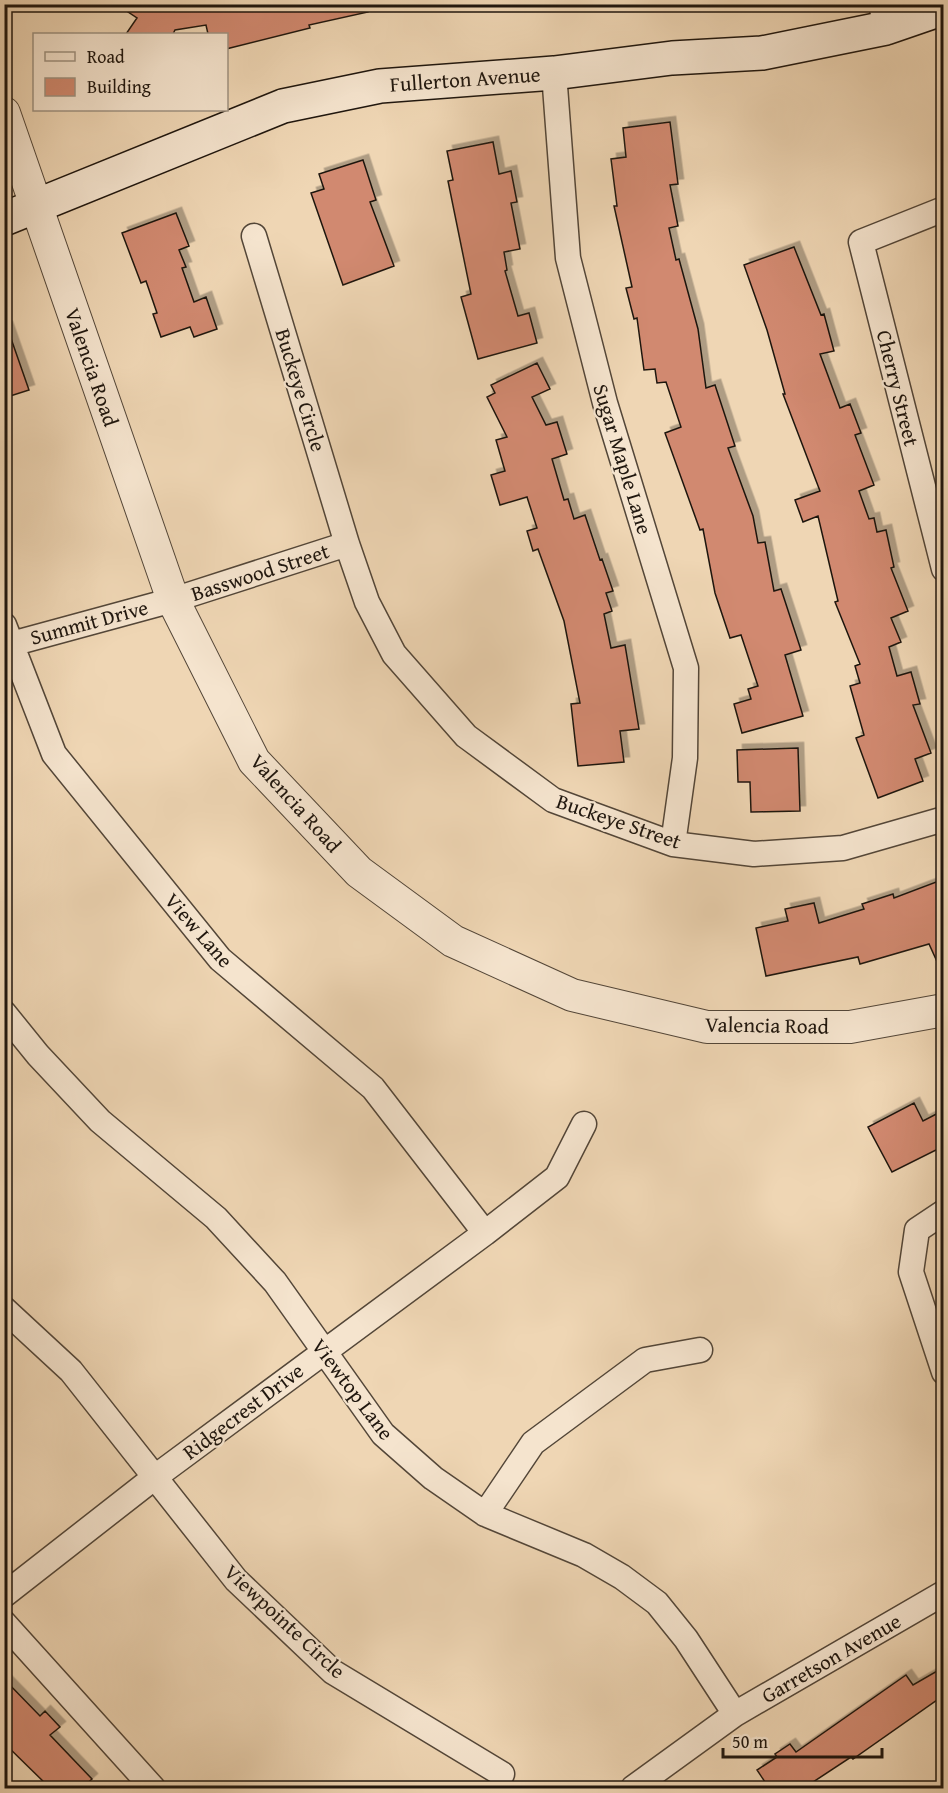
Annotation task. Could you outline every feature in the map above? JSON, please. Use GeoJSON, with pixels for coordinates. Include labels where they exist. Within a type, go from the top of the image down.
{"type":"FeatureCollection","features":[{"type":"Feature","properties":{"kind":"main road","name":"Fullerton Avenue"},"geometry":{"type":"LineString","coordinates":[[4,219],[283,106],[380,86],[554,73],[672,58],[762,53],[883,16],[944,8]]}},
{"type":"Feature","properties":{"kind":"street","name":"Sugar Maple Lane"},"geometry":{"type":"LineString","coordinates":[[554,73],[568,258],[605,403],[686,668],[685,758],[674,844]]}},
{"type":"Feature","properties":{"kind":"street","name":"Valencia Road"},"geometry":{"type":"LineString","coordinates":[[4,113],[173,600],[254,761],[359,872],[453,940],[572,995],[707,1027],[850,1027],[944,1010]]}},
{"type":"Feature","properties":{"kind":"street","name":"Cherry Street"},"geometry":{"type":"LineString","coordinates":[[944,210],[861,242],[944,569]]}},
{"type":"Feature","properties":{"kind":"street","name":"Buckeye Circle"},"geometry":{"type":"LineString","coordinates":[[254,236],[347,544]]}},
{"type":"Feature","properties":{"kind":"street","name":"Buckeye Street"},"geometry":{"type":"LineString","coordinates":[[347,544],[367,602],[394,654],[466,736],[553,800],[674,844],[754,854],[843,848],[944,819]]}},
{"type":"Feature","properties":{"kind":"street","name":"Basswood Street"},"geometry":{"type":"LineString","coordinates":[[173,600],[347,544]]}},
{"type":"Feature","properties":{"kind":"street","name":"Summit Drive"},"geometry":{"type":"LineString","coordinates":[[6,638],[173,600]]}},
{"type":"Feature","properties":{"kind":"street","name":"View Lane"},"geometry":{"type":"LineString","coordinates":[[6,638],[54,754],[220,959],[374,1088],[485,1233]]}},
{"type":"Feature","properties":{"kind":"street","name":"Viewtop Lane"},"geometry":{"type":"LineString","coordinates":[[4,1013],[38,1054],[100,1120],[216,1218],[275,1282],[383,1434],[433,1478],[485,1514],[584,1555],[622,1577],[657,1603],[686,1639],[735,1714]]}},
{"type":"Feature","properties":{"kind":"street","name":"Ridgecrest Drive"},"geometry":{"type":"LineString","coordinates":[[4,1595],[155,1477],[485,1233],[557,1177],[584,1124]]}},
{"type":"Feature","properties":{"kind":"street"},"geometry":{"type":"LineString","coordinates":[[944,1212],[917,1230],[911,1272],[944,1372]]}},
{"type":"Feature","properties":{"kind":"street","name":"Viewpointe Circle"},"geometry":{"type":"LineString","coordinates":[[4,1310],[71,1371],[236,1580],[333,1672],[502,1774]]}},
{"type":"Feature","properties":{"kind":"street"},"geometry":{"type":"LineString","coordinates":[[485,1514],[533,1443],[645,1360],[700,1350]]}},
{"type":"Feature","properties":{"kind":"street","name":"Garretson Avenue"},"geometry":{"type":"LineString","coordinates":[[633,1788],[735,1714],[944,1593]]}},
{"type":"Feature","properties":{"kind":"street"},"geometry":{"type":"LineString","coordinates":[[4,1623],[153,1788]]}},
{"type":"Feature","properties":{"kind":"building"},"geometry":{"type":"Polygon","coordinates":[[[116,4],[167,4],[174,9],[196,4],[367,4],[368,12],[309,25],[310,28],[228,48],[228,33],[208,33],[206,25],[175,30],[174,33],[127,33],[137,18],[116,4]]]}},
{"type":"Feature","properties":{"kind":"building"},"geometry":{"type":"Polygon","coordinates":[[[670,122],[678,184],[670,185],[678,226],[669,228],[676,260],[679,259],[698,329],[706,388],[715,385],[735,446],[728,448],[753,516],[758,543],[765,542],[774,591],[781,589],[801,650],[785,655],[803,716],[742,733],[734,704],[751,699],[748,689],[758,686],[741,635],[730,638],[715,593],[703,529],[700,530],[665,433],[681,427],[666,382],[657,383],[655,369],[644,370],[637,318],[634,319],[626,288],[632,287],[614,206],[617,206],[611,159],[626,157],[623,128],[670,122]]]}},
{"type":"Feature","properties":{"kind":"building"},"geometry":{"type":"Polygon","coordinates":[[[493,142],[499,174],[511,171],[517,202],[511,203],[520,249],[504,252],[507,270],[505,271],[518,316],[529,313],[537,343],[478,359],[461,297],[471,294],[448,181],[453,180],[447,151],[493,142]]]}},
{"type":"Feature","properties":{"kind":"building"},"geometry":{"type":"Polygon","coordinates":[[[363,160],[376,200],[370,202],[394,266],[343,285],[311,193],[324,189],[319,174],[363,160]]]}},
{"type":"Feature","properties":{"kind":"building"},"geometry":{"type":"Polygon","coordinates":[[[176,213],[189,246],[179,250],[186,267],[182,268],[194,302],[206,297],[217,329],[194,337],[190,327],[161,337],[153,314],[157,313],[146,281],[141,283],[122,233],[176,213]]]}},
{"type":"Feature","properties":{"kind":"building"},"geometry":{"type":"Polygon","coordinates":[[[794,247],[821,315],[824,314],[834,351],[820,354],[840,408],[850,404],[861,433],[855,435],[874,485],[859,491],[869,519],[874,518],[877,532],[886,530],[894,567],[891,568],[908,611],[891,618],[901,642],[889,647],[897,676],[911,672],[920,704],[913,705],[931,753],[915,759],[923,781],[878,798],[856,738],[864,735],[850,686],[860,683],[855,666],[860,664],[835,602],[838,601],[818,516],[803,522],[795,500],[820,491],[783,394],[785,394],[767,330],[744,265],[794,247]]]}},
{"type":"Feature","properties":{"kind":"building"},"geometry":{"type":"Polygon","coordinates":[[[7,327],[29,390],[4,398],[4,328],[7,327]]]}},
{"type":"Feature","properties":{"kind":"building"},"geometry":{"type":"Polygon","coordinates":[[[537,363],[550,389],[532,397],[546,425],[557,422],[567,454],[552,459],[564,500],[568,499],[574,519],[585,515],[613,591],[606,593],[612,611],[604,614],[611,648],[625,645],[639,729],[620,731],[624,762],[578,766],[571,704],[580,703],[564,621],[538,549],[533,551],[527,531],[537,528],[527,497],[500,505],[491,475],[505,471],[496,440],[507,437],[487,397],[495,393],[491,385],[537,363]]]}},
{"type":"Feature","properties":{"kind":"building"},"geometry":{"type":"Polygon","coordinates":[[[798,748],[800,811],[751,812],[750,782],[738,782],[737,750],[798,748]]]}},
{"type":"Feature","properties":{"kind":"building"},"geometry":{"type":"Polygon","coordinates":[[[944,879],[944,977],[929,944],[860,964],[858,957],[766,976],[756,928],[788,921],[785,909],[814,903],[819,923],[864,909],[862,904],[893,894],[894,898],[944,879]]]}},
{"type":"Feature","properties":{"kind":"building"},"geometry":{"type":"Polygon","coordinates":[[[914,1103],[923,1121],[944,1110],[944,1146],[892,1172],[868,1127],[914,1103]]]}},
{"type":"Feature","properties":{"kind":"building"},"geometry":{"type":"Polygon","coordinates":[[[944,1667],[944,1695],[853,1759],[851,1757],[804,1788],[769,1788],[757,1770],[777,1757],[775,1754],[790,1744],[796,1752],[906,1675],[913,1685],[944,1667]]]}},
{"type":"Feature","properties":{"kind":"building"},"geometry":{"type":"Polygon","coordinates":[[[4,1679],[40,1716],[45,1711],[60,1727],[50,1735],[92,1779],[82,1788],[50,1788],[4,1743],[4,1679]]]}}]}
